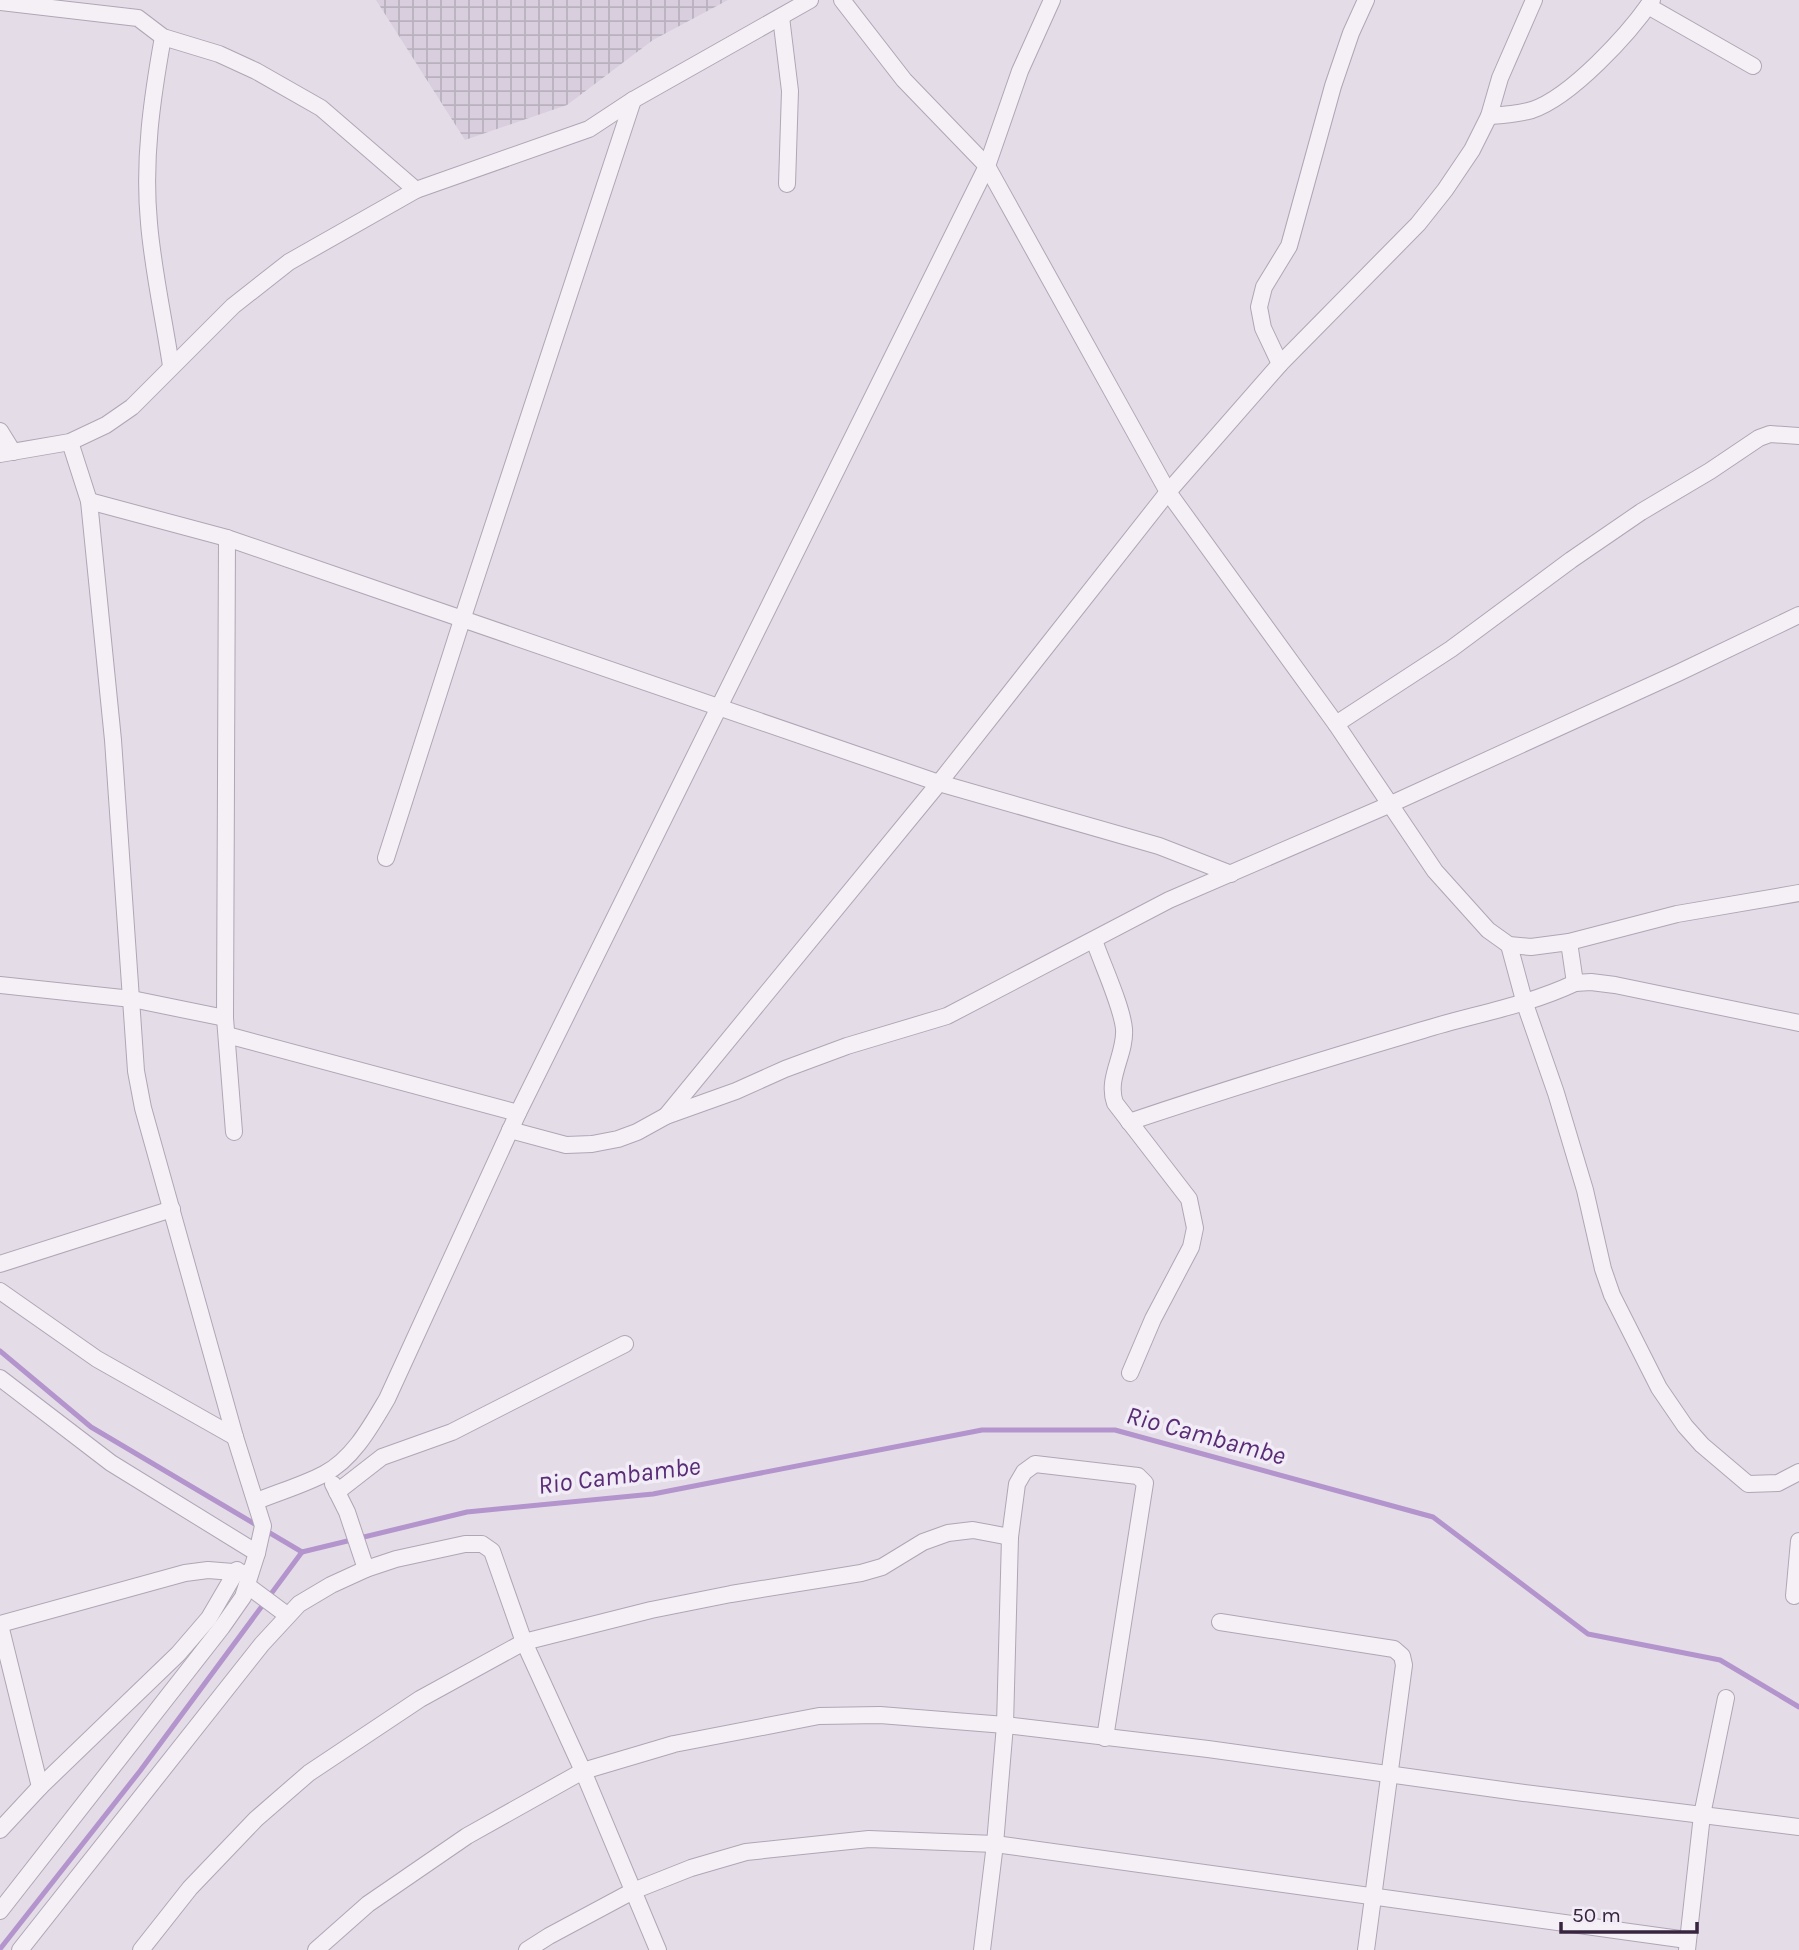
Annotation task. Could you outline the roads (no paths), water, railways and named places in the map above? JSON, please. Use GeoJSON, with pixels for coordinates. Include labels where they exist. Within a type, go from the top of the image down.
{"type":"FeatureCollection","features":[{"type":"Feature","properties":{"kind":"street"},"geometry":{"type":"LineString","coordinates":[[137,0],[138,18]]}},
{"type":"Feature","properties":{"kind":"street"},"geometry":{"type":"LineString","coordinates":[[0,431],[6,453],[70,442],[106,425],[132,407],[233,306],[289,262],[416,190],[589,129],[634,100],[810,0]]}},
{"type":"Feature","properties":{"kind":"street"},"geometry":{"type":"LineString","coordinates":[[842,0],[904,80],[987,166],[1168,492],[1336,724],[1435,872],[1488,930],[1509,945],[1531,947],[1569,942],[1677,914],[1799,893]]}},
{"type":"Feature","properties":{"kind":"street"},"geometry":{"type":"LineString","coordinates":[[257,1501],[325,1474],[355,1446],[387,1399],[518,1113],[987,166],[1020,71],[1052,0]]}},
{"type":"Feature","properties":{"kind":"street"},"geometry":{"type":"LineString","coordinates":[[1280,364],[1263,328],[1259,307],[1264,288],[1289,246],[1333,86],[1351,33],[1366,0]]}},
{"type":"Feature","properties":{"kind":"street"},"geometry":{"type":"LineString","coordinates":[[666,1116],[939,783],[1168,492],[1280,364],[1418,224],[1445,190],[1472,150],[1489,116],[1500,78],[1534,0]]}},
{"type":"Feature","properties":{"kind":"street"},"geometry":{"type":"LineString","coordinates":[[0,2],[138,18],[163,37],[256,71],[321,108],[416,190]]}},
{"type":"Feature","properties":{"kind":"street"},"geometry":{"type":"LineString","coordinates":[[1489,116],[1534,109],[1556,97],[1605,56],[1650,3],[1753,66]]}},
{"type":"Feature","properties":{"kind":"street"},"geometry":{"type":"LineString","coordinates":[[781,17],[790,91],[787,184]]}},
{"type":"Feature","properties":{"kind":"street"},"geometry":{"type":"LineString","coordinates":[[163,37],[153,95],[147,160],[149,223],[171,366]]}},
{"type":"Feature","properties":{"kind":"street"},"geometry":{"type":"LineString","coordinates":[[386,858],[634,100]]}},
{"type":"Feature","properties":{"kind":"street"},"geometry":{"type":"LineString","coordinates":[[1336,724],[1451,649],[1631,519],[1759,438],[1770,434],[1799,436]]}},
{"type":"Feature","properties":{"kind":"street"},"geometry":{"type":"LineString","coordinates":[[0,1911],[189,1672],[243,1597],[264,1526],[235,1437],[143,1108],[132,1041],[132,999],[113,740],[89,501],[70,442]]}},
{"type":"Feature","properties":{"kind":"street"},"geometry":{"type":"LineString","coordinates":[[89,501],[227,538],[939,783],[1159,846],[1231,874]]}},
{"type":"Feature","properties":{"kind":"street"},"geometry":{"type":"LineString","coordinates":[[227,538],[225,1018],[234,1132]]}},
{"type":"Feature","properties":{"kind":"street"},"geometry":{"type":"LineString","coordinates":[[510,1130],[566,1145],[592,1143],[637,1132],[666,1116],[736,1091],[785,1069],[847,1046],[947,1016],[1169,900],[1391,804],[1799,615]]}},
{"type":"Feature","properties":{"kind":"street"},"geometry":{"type":"LineString","coordinates":[[1094,940],[1124,1027],[1124,1048],[1111,1093],[1115,1103],[1189,1199],[1195,1228],[1191,1247],[1153,1319],[1130,1373]]}},
{"type":"Feature","properties":{"kind":"street"},"geometry":{"type":"LineString","coordinates":[[1569,942],[1575,983]]}},
{"type":"Feature","properties":{"kind":"street"},"geometry":{"type":"LineString","coordinates":[[1509,945],[1525,1004],[1585,1189],[1603,1269],[1612,1295],[1659,1388],[1702,1446],[1748,1484],[1777,1483],[1799,1472]]}},
{"type":"Feature","properties":{"kind":"street"},"geometry":{"type":"LineString","coordinates":[[1129,1122],[1255,1080],[1525,1004],[1575,983],[1615,985],[1799,1023]]}},
{"type":"Feature","properties":{"kind":"street"},"geometry":{"type":"LineString","coordinates":[[0,985],[132,999],[225,1018]]}},
{"type":"Feature","properties":{"kind":"street"},"geometry":{"type":"LineString","coordinates":[[227,1035],[518,1113]]}},
{"type":"Feature","properties":{"kind":"street"},"geometry":{"type":"LineString","coordinates":[[0,1264],[172,1209]]}},
{"type":"Feature","properties":{"kind":"street"},"geometry":{"type":"LineString","coordinates":[[0,1291],[97,1359],[235,1437]]}},
{"type":"Feature","properties":{"kind":"street"},"geometry":{"type":"LineString","coordinates":[[337,1492],[382,1457],[452,1432],[625,1345]]}},
{"type":"Feature","properties":{"kind":"street"},"geometry":{"type":"LineString","coordinates":[[0,1378],[111,1463],[257,1553]]}},
{"type":"Feature","properties":{"kind":"street"},"geometry":{"type":"LineString","coordinates":[[982,1950],[995,1844],[1004,1725],[1010,1537],[1017,1485],[1024,1472],[1035,1464],[1138,1475],[1143,1480],[1105,1738]]}},
{"type":"Feature","properties":{"kind":"street"},"geometry":{"type":"LineString","coordinates":[[325,1474],[348,1512],[364,1563]]}},
{"type":"Feature","properties":{"kind":"street"},"geometry":{"type":"LineString","coordinates":[[141,1950],[190,1888],[256,1819],[309,1773],[420,1699],[524,1642],[651,1610],[861,1573],[882,1567],[923,1542],[948,1533],[973,1530],[1010,1537]]}},
{"type":"Feature","properties":{"kind":"street"},"geometry":{"type":"LineString","coordinates":[[1794,1596],[1799,1541]]}},
{"type":"Feature","properties":{"kind":"street"},"geometry":{"type":"LineString","coordinates":[[20,1950],[212,1707],[282,1611],[364,1563],[465,1544],[482,1544],[492,1551],[524,1642],[583,1771],[658,1950]]}},
{"type":"Feature","properties":{"kind":"street"},"geometry":{"type":"LineString","coordinates":[[40,1787],[0,1624],[185,1573],[208,1570],[248,1581],[282,1611]]}},
{"type":"Feature","properties":{"kind":"street"},"geometry":{"type":"LineString","coordinates":[[0,1830],[248,1581]]}},
{"type":"Feature","properties":{"kind":"street"},"geometry":{"type":"LineString","coordinates":[[1220,1622],[1394,1649],[1402,1656],[1404,1665],[1366,1950]]}},
{"type":"Feature","properties":{"kind":"street"},"geometry":{"type":"LineString","coordinates":[[527,1950],[633,1891],[691,1868],[759,1851],[869,1839],[995,1844],[1687,1945],[1702,1815],[1726,1698]]}},
{"type":"Feature","properties":{"kind":"street"},"geometry":{"type":"LineString","coordinates":[[316,1950],[368,1904],[467,1836],[583,1771],[674,1744],[819,1716],[880,1715],[1004,1725],[1799,1826]]}},
{"type":"Feature","properties":{"kind":"waterway"},"geometry":{"type":"LineString","coordinates":[[0,1351],[91,1427],[302,1552]]}},
{"type":"Feature","properties":{"kind":"waterway","name":"Rio Cambambe"},"geometry":{"type":"LineString","coordinates":[[302,1552],[467,1512],[653,1494],[982,1430],[1115,1430],[1433,1517],[1588,1634],[1720,1660],[1799,1707]]}},
{"type":"Feature","properties":{"kind":"waterway"},"geometry":{"type":"LineString","coordinates":[[0,1949],[140,1771],[302,1552]]}}]}
